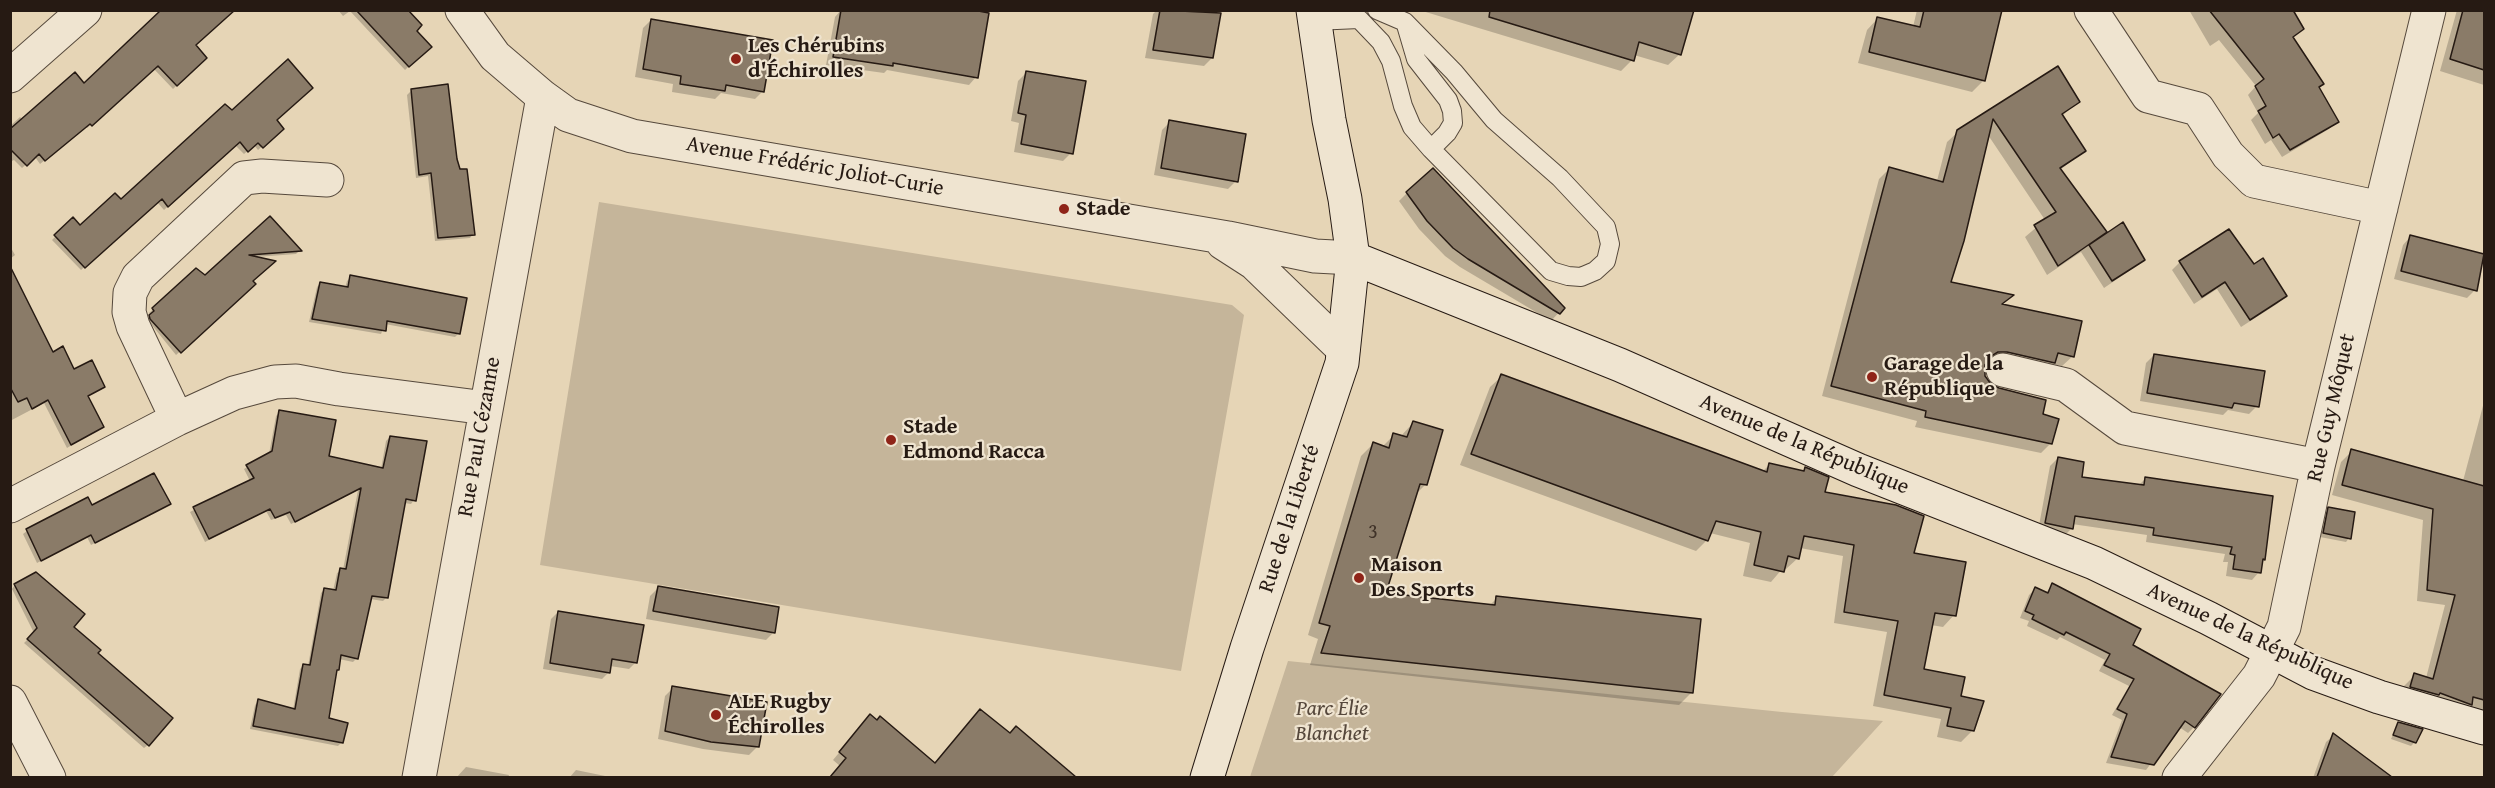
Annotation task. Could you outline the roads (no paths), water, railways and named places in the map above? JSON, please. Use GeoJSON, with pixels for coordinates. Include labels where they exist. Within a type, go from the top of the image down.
{"type":"FeatureCollection","features":[{"type":"Feature","properties":{"kind":"street"},"geometry":{"type":"LineString","coordinates":[[10,76],[85,10]]}},
{"type":"Feature","properties":{"kind":"street","name":"Avenue Frédéric Joliot-Curie"},"geometry":{"type":"LineString","coordinates":[[462,10],[495,56],[543,97],[568,115],[632,136],[1212,235],[1315,256],[1353,258]]}},
{"type":"Feature","properties":{"kind":"street"},"geometry":{"type":"LineString","coordinates":[[2091,10],[2148,96],[2198,109],[2228,155],[2254,181],[2381,208]]}},
{"type":"Feature","properties":{"kind":"street","name":"Rue Guy Môquet"},"geometry":{"type":"LineString","coordinates":[[2179,777],[2259,676],[2284,627],[2318,466],[2429,10]]}},
{"type":"Feature","properties":{"kind":"street"},"geometry":{"type":"LineString","coordinates":[[1322,14],[1353,258]]}},
{"type":"Feature","properties":{"kind":"street","name":"Rue Paul Cézanne"},"geometry":{"type":"LineString","coordinates":[[419,777],[543,97]]}},
{"type":"Feature","properties":{"kind":"street"},"geometry":{"type":"LineString","coordinates":[[177,418],[133,326],[129,312],[130,293],[138,277],[244,178],[262,176],[327,180]]}},
{"type":"Feature","properties":{"kind":"street","name":"Avenue Frédéric Joliot-Curie"},"geometry":{"type":"LineString","coordinates":[[1212,235],[1254,263],[1342,349]]}},
{"type":"Feature","properties":{"kind":"street","name":"Rue de la Liberté"},"geometry":{"type":"LineString","coordinates":[[1207,777],[1247,648],[1342,363],[1353,258]]}},
{"type":"Feature","properties":{"kind":"street","name":"Avenue de la République"},"geometry":{"type":"LineString","coordinates":[[1353,258],[1620,365],[1858,470],[2094,563],[2313,673],[2379,697],[2484,728]]}},
{"type":"Feature","properties":{"kind":"street"},"geometry":{"type":"LineString","coordinates":[[2003,370],[2066,385],[2125,428],[2318,466]]}},
{"type":"Feature","properties":{"kind":"street"},"geometry":{"type":"LineString","coordinates":[[10,507],[177,418],[234,393],[275,382],[296,381],[339,389],[486,408]]}},
{"type":"Feature","properties":{"kind":"street"},"geometry":{"type":"LineString","coordinates":[[10,702],[49,777]]}},
{"type":"Feature","properties":{"kind":"lane"},"geometry":{"type":"LineString","coordinates":[[1322,14],[1359,19],[1381,42],[1391,61],[1403,106],[1412,127],[1551,271],[1581,277],[1595,271],[1606,261],[1610,244],[1606,227],[1560,178],[1494,120],[1454,72],[1405,22],[1377,10]]}},
{"type":"Feature","properties":{"kind":"lane"},"geometry":{"type":"LineString","coordinates":[[1405,22],[1416,59],[1448,100],[1452,111],[1453,123],[1447,133],[1431,149]]}},
{"type":"Feature","properties":{"kind":"place","name":"Les Chérubins d'Échirolles"},"geometry":{"type":"Point","coordinates":[736,59]}},
{"type":"Feature","properties":{"kind":"place","name":"Stade"},"geometry":{"type":"Point","coordinates":[1064,209]}},
{"type":"Feature","properties":{"kind":"place","name":"Garage de la République"},"geometry":{"type":"Point","coordinates":[1872,377]}},
{"type":"Feature","properties":{"kind":"place","name":"Stade Edmond Racca"},"geometry":{"type":"Point","coordinates":[891,440]}},
{"type":"Feature","properties":{"kind":"place","name":"Maison Des Sports"},"geometry":{"type":"Point","coordinates":[1359,578]}},
{"type":"Feature","properties":{"kind":"place","name":"ALE Rugby Échirolles"},"geometry":{"type":"Point","coordinates":[716,715]}},
{"type":"Feature","properties":{"kind":"park label","name":"Parc Élie Blanchet"},"geometry":{"type":"Point","coordinates":[1332,722]}}]}
